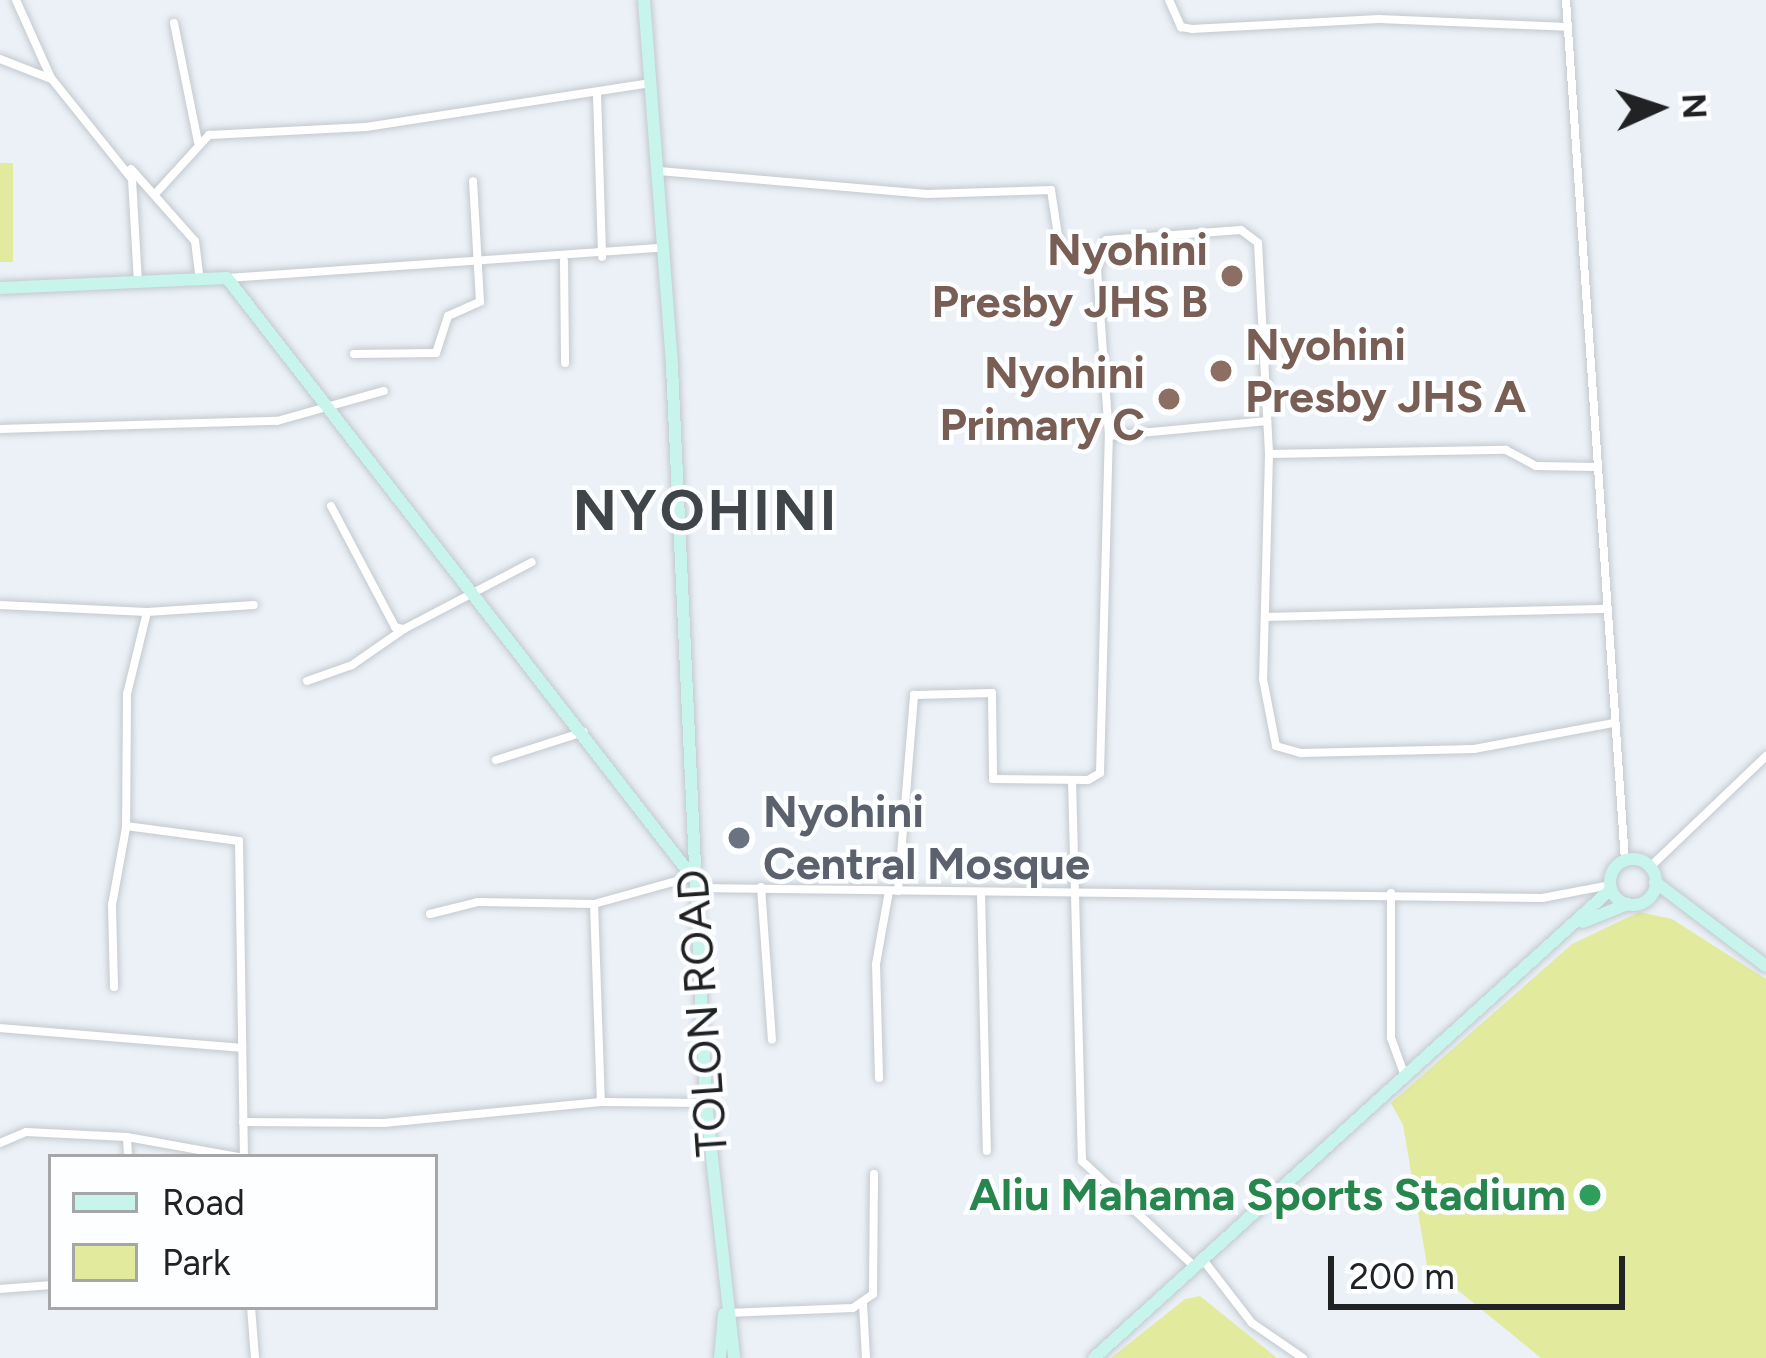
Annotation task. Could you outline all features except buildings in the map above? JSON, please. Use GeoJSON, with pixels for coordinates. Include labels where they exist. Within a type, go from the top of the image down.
{"type":"FeatureCollection","features":[{"type":"Feature","properties":{"kind":"main road","name":"TOLON ROAD"},"geometry":{"type":"LineString","coordinates":[[644,0],[664,248],[706,1103],[724,1313]]}},
{"type":"Feature","properties":{"kind":"main road"},"geometry":{"type":"LineString","coordinates":[[0,288],[227,278],[467,590],[585,731],[693,882]]}},
{"type":"Feature","properties":{"kind":"main road"},"geometry":{"type":"LineString","coordinates":[[1094,1358],[1582,922],[1625,861],[1650,867],[1655,882],[1676,905],[1766,966]]}},
{"type":"Feature","properties":{"kind":"main road"},"geometry":{"type":"LineString","coordinates":[[1644,902],[1655,882]]}},
{"type":"Feature","properties":{"kind":"main road"},"geometry":{"type":"LineString","coordinates":[[1611,887],[1628,904]]}},
{"type":"Feature","properties":{"kind":"main road"},"geometry":{"type":"LineString","coordinates":[[1582,922],[1628,904],[1676,905]]}},
{"type":"Feature","properties":{"kind":"main road"},"geometry":{"type":"LineString","coordinates":[[720,1358],[724,1313]]}},
{"type":"Feature","properties":{"kind":"main road"},"geometry":{"type":"LineString","coordinates":[[724,1313],[734,1358]]}},
{"type":"Feature","properties":{"kind":"street"},"geometry":{"type":"LineString","coordinates":[[16,0],[51,78],[195,241],[200,279]]}},
{"type":"Feature","properties":{"kind":"street"},"geometry":{"type":"LineString","coordinates":[[1169,0],[1181,27],[1192,29],[1379,19],[1567,27]]}},
{"type":"Feature","properties":{"kind":"street"},"geometry":{"type":"LineString","coordinates":[[1566,0],[1625,861]]}},
{"type":"Feature","properties":{"kind":"street"},"geometry":{"type":"LineString","coordinates":[[156,193],[174,181],[198,142],[174,23]]}},
{"type":"Feature","properties":{"kind":"street"},"geometry":{"type":"LineString","coordinates":[[0,58],[51,78]]}},
{"type":"Feature","properties":{"kind":"street"},"geometry":{"type":"LineString","coordinates":[[198,142],[597,94],[653,83]]}},
{"type":"Feature","properties":{"kind":"street"},"geometry":{"type":"LineString","coordinates":[[597,94],[602,257]]}},
{"type":"Feature","properties":{"kind":"street"},"geometry":{"type":"LineString","coordinates":[[121,159],[137,199],[138,284]]}},
{"type":"Feature","properties":{"kind":"street"},"geometry":{"type":"LineString","coordinates":[[659,171],[927,194],[1051,190],[1059,242],[1097,268]]}},
{"type":"Feature","properties":{"kind":"street"},"geometry":{"type":"LineString","coordinates":[[354,354],[443,348],[448,316],[480,302],[473,181]]}},
{"type":"Feature","properties":{"kind":"street"},"geometry":{"type":"LineString","coordinates":[[879,1078],[876,964],[893,891],[914,695],[992,693],[993,778],[1072,780],[1100,773],[1109,436],[1097,268],[1106,240],[1252,235],[1269,454],[1263,679],[1276,746],[1301,753],[1489,748],[1613,723]]}},
{"type":"Feature","properties":{"kind":"street"},"geometry":{"type":"LineString","coordinates":[[227,278],[564,261],[664,248]]}},
{"type":"Feature","properties":{"kind":"street"},"geometry":{"type":"LineString","coordinates":[[564,261],[565,363]]}},
{"type":"Feature","properties":{"kind":"street"},"geometry":{"type":"LineString","coordinates":[[0,429],[277,421],[327,411],[384,391]]}},
{"type":"Feature","properties":{"kind":"street"},"geometry":{"type":"LineString","coordinates":[[1109,436],[1267,421]]}},
{"type":"Feature","properties":{"kind":"street"},"geometry":{"type":"LineString","coordinates":[[1269,454],[1506,450],[1537,466],[1596,467]]}},
{"type":"Feature","properties":{"kind":"street"},"geometry":{"type":"LineString","coordinates":[[331,506],[395,626],[404,629]]}},
{"type":"Feature","properties":{"kind":"street"},"geometry":{"type":"LineString","coordinates":[[307,681],[352,665],[467,590],[532,562]]}},
{"type":"Feature","properties":{"kind":"street"},"geometry":{"type":"LineString","coordinates":[[0,605],[147,612],[254,605]]}},
{"type":"Feature","properties":{"kind":"street"},"geometry":{"type":"LineString","coordinates":[[1268,617],[1606,610]]}},
{"type":"Feature","properties":{"kind":"street"},"geometry":{"type":"LineString","coordinates":[[114,987],[112,905],[126,826],[127,694],[147,612]]}},
{"type":"Feature","properties":{"kind":"street"},"geometry":{"type":"LineString","coordinates":[[496,760],[585,731]]}},
{"type":"Feature","properties":{"kind":"street"},"geometry":{"type":"LineString","coordinates":[[1650,867],[1766,756]]}},
{"type":"Feature","properties":{"kind":"street"},"geometry":{"type":"LineString","coordinates":[[1072,780],[1071,895],[1082,1161],[1200,1265],[1252,1323],[1303,1358]]}},
{"type":"Feature","properties":{"kind":"street"},"geometry":{"type":"LineString","coordinates":[[126,826],[237,837],[241,1154]]}},
{"type":"Feature","properties":{"kind":"street"},"geometry":{"type":"LineString","coordinates":[[430,914],[478,902],[594,904],[693,882],[1071,895],[1391,893],[1542,898],[1611,887]]}},
{"type":"Feature","properties":{"kind":"street"},"geometry":{"type":"LineString","coordinates":[[761,887],[772,1040]]}},
{"type":"Feature","properties":{"kind":"street"},"geometry":{"type":"LineString","coordinates":[[981,893],[987,1150]]}},
{"type":"Feature","properties":{"kind":"street"},"geometry":{"type":"LineString","coordinates":[[1391,893],[1391,1038],[1406,1077]]}},
{"type":"Feature","properties":{"kind":"street"},"geometry":{"type":"LineString","coordinates":[[594,904],[601,1102]]}},
{"type":"Feature","properties":{"kind":"street"},"geometry":{"type":"LineString","coordinates":[[0,1028],[242,1048]]}},
{"type":"Feature","properties":{"kind":"street"},"geometry":{"type":"LineString","coordinates":[[243,1122],[458,1119],[601,1102],[706,1103]]}},
{"type":"Feature","properties":{"kind":"street"},"geometry":{"type":"LineString","coordinates":[[0,1143],[26,1132],[128,1137],[224,1154]]}},
{"type":"Feature","properties":{"kind":"street"},"geometry":{"type":"LineString","coordinates":[[128,1137],[128,1154]]}},
{"type":"Feature","properties":{"kind":"street"},"geometry":{"type":"LineString","coordinates":[[866,1358],[863,1303],[878,1284],[874,1174]]}},
{"type":"Feature","properties":{"kind":"street"},"geometry":{"type":"LineString","coordinates":[[0,1289],[48,1285]]}},
{"type":"Feature","properties":{"kind":"street"},"geometry":{"type":"LineString","coordinates":[[724,1313],[863,1303]]}},
{"type":"Feature","properties":{"kind":"street"},"geometry":{"type":"LineString","coordinates":[[251,1310],[255,1358]]}},
{"type":"Feature","properties":{"kind":"green space"},"geometry":{"type":"Polygon","coordinates":[[[0,163],[13,163],[13,262],[0,262],[0,163]]]}},
{"type":"Feature","properties":{"kind":"green space","name":"Aliu Mahama Sports Stadium"},"geometry":{"type":"Polygon","coordinates":[[[1639,912],[1672,919],[1766,979],[1766,1358],[1541,1358],[1427,1265],[1403,1125],[1391,1103],[1572,944],[1639,912]]]}},
{"type":"Feature","properties":{"kind":"green space"},"geometry":{"type":"Polygon","coordinates":[[[1200,1296],[1277,1358],[1111,1358],[1185,1299],[1200,1296]]]}},
{"type":"Feature","properties":{"kind":"place","name":"Nyohini Presby JHS B"},"geometry":{"type":"Point","coordinates":[1232,276]}},
{"type":"Feature","properties":{"kind":"place","name":"Nyohini Presby JHS A"},"geometry":{"type":"Point","coordinates":[1221,371]}},
{"type":"Feature","properties":{"kind":"place","name":"Nyohini Primary C"},"geometry":{"type":"Point","coordinates":[1169,399]}},
{"type":"Feature","properties":{"kind":"place","name":"Nyohini Central Mosque"},"geometry":{"type":"Point","coordinates":[739,838]}},
{"type":"Feature","properties":{"kind":"place","name":"Aliu Mahama Sports Stadium"},"geometry":{"type":"Point","coordinates":[1590,1195]}},
{"type":"Feature","properties":{"kind":"district","name":"NYOHINI"},"geometry":{"type":"Point","coordinates":[706,511]}}]}
